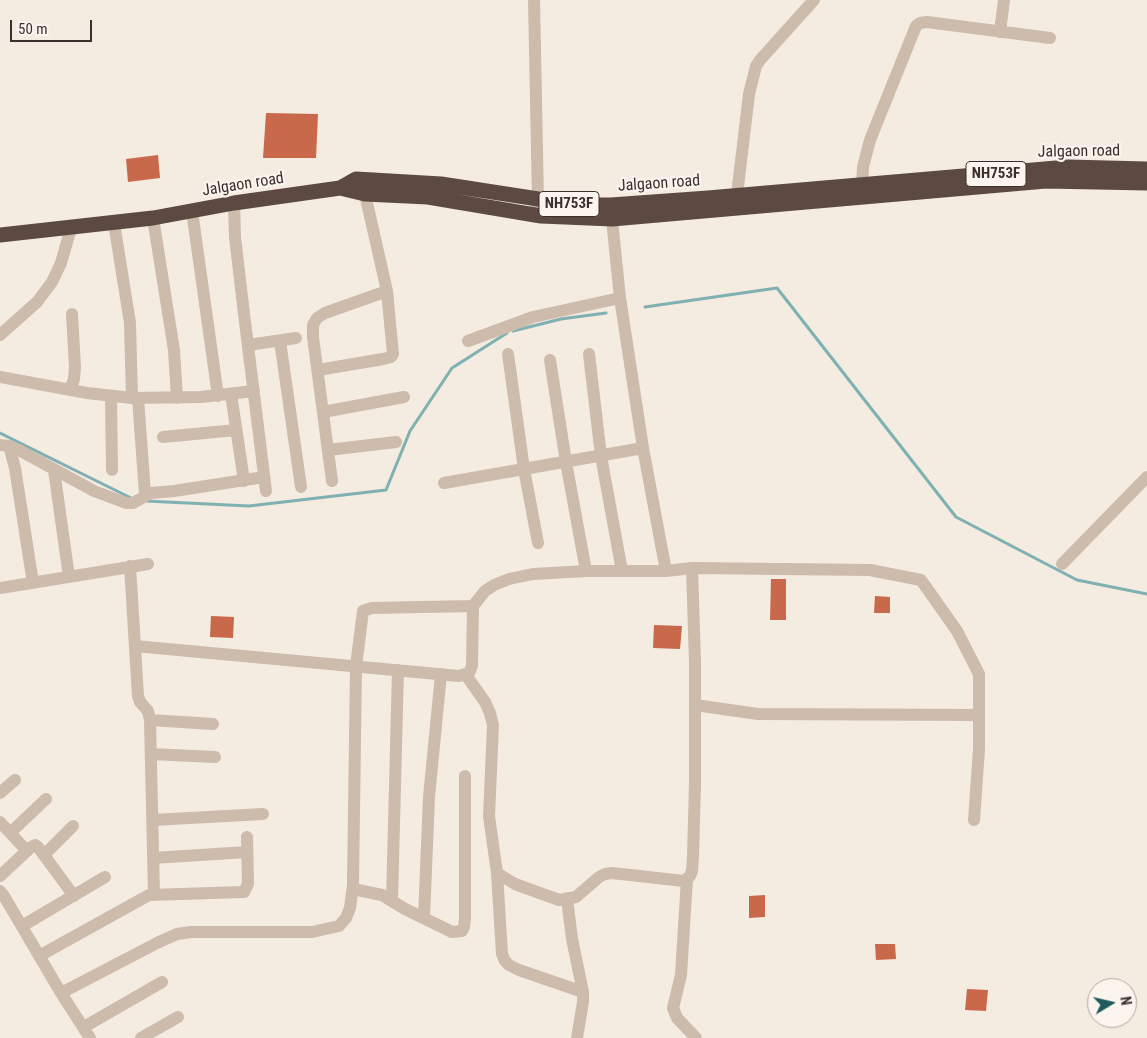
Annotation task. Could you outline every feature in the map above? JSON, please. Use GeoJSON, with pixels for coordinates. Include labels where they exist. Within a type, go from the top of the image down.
{"type":"FeatureCollection","features":[{"type":"Feature","properties":{"kind":"highway","name":"Jalgaon road"},"geometry":{"type":"LineString","coordinates":[[0,235],[153,218],[234,203],[340,188],[356,179],[441,184],[537,208],[577,206],[612,212],[847,192],[862,186],[1017,177],[1068,167],[1147,169]]}},
{"type":"Feature","properties":{"kind":"highway","name":"NH753F"},"geometry":{"type":"LineString","coordinates":[[847,192],[1017,177],[1046,181],[1147,183]]}},
{"type":"Feature","properties":{"kind":"highway","name":"NH753F"},"geometry":{"type":"LineString","coordinates":[[340,188],[365,194],[428,197],[537,208]]}},
{"type":"Feature","properties":{"kind":"street"},"geometry":{"type":"LineString","coordinates":[[534,0],[537,208]]}},
{"type":"Feature","properties":{"kind":"street"},"geometry":{"type":"LineString","coordinates":[[737,202],[749,94],[756,66],[814,0]]}},
{"type":"Feature","properties":{"kind":"street"},"geometry":{"type":"LineString","coordinates":[[1000,32],[1004,0]]}},
{"type":"Feature","properties":{"kind":"street"},"geometry":{"type":"LineString","coordinates":[[862,186],[863,167],[870,140],[916,26],[927,22],[1050,38]]}},
{"type":"Feature","properties":{"kind":"street"},"geometry":{"type":"LineString","coordinates":[[318,370],[391,357],[394,350],[387,291],[365,194]]}},
{"type":"Feature","properties":{"kind":"street"},"geometry":{"type":"LineString","coordinates":[[234,203],[235,237],[266,491]]}},
{"type":"Feature","properties":{"kind":"street"},"geometry":{"type":"LineString","coordinates":[[192,211],[218,396]]}},
{"type":"Feature","properties":{"kind":"street"},"geometry":{"type":"LineString","coordinates":[[612,212],[620,298],[643,448],[666,571]]}},
{"type":"Feature","properties":{"kind":"street"},"geometry":{"type":"LineString","coordinates":[[153,218],[174,350],[177,398]]}},
{"type":"Feature","properties":{"kind":"street"},"geometry":{"type":"LineString","coordinates":[[114,223],[130,322],[135,398],[145,494]]}},
{"type":"Feature","properties":{"kind":"street"},"geometry":{"type":"LineString","coordinates":[[0,335],[37,302],[52,282],[61,264],[71,228]]}},
{"type":"Feature","properties":{"kind":"street"},"geometry":{"type":"LineString","coordinates":[[332,481],[313,331],[314,325],[317,318],[325,313],[387,291]]}},
{"type":"Feature","properties":{"kind":"street"},"geometry":{"type":"LineString","coordinates":[[468,341],[533,317],[620,298]]}},
{"type":"Feature","properties":{"kind":"street"},"geometry":{"type":"LineString","coordinates":[[70,390],[74,379],[75,367],[72,314]]}},
{"type":"Feature","properties":{"kind":"street"},"geometry":{"type":"LineString","coordinates":[[248,345],[296,338]]}},
{"type":"Feature","properties":{"kind":"street"},"geometry":{"type":"LineString","coordinates":[[280,341],[301,486]]}},
{"type":"Feature","properties":{"kind":"street"},"geometry":{"type":"LineString","coordinates":[[508,354],[524,469],[538,543]]}},
{"type":"Feature","properties":{"kind":"street"},"geometry":{"type":"LineString","coordinates":[[589,354],[601,456],[622,571]]}},
{"type":"Feature","properties":{"kind":"street"},"geometry":{"type":"LineString","coordinates":[[550,360],[586,571]]}},
{"type":"Feature","properties":{"kind":"street"},"geometry":{"type":"LineString","coordinates":[[0,377],[70,390],[135,398],[218,396],[254,391]]}},
{"type":"Feature","properties":{"kind":"street"},"geometry":{"type":"LineString","coordinates":[[231,394],[244,481]]}},
{"type":"Feature","properties":{"kind":"street"},"geometry":{"type":"LineString","coordinates":[[111,396],[112,470]]}},
{"type":"Feature","properties":{"kind":"street"},"geometry":{"type":"LineString","coordinates":[[323,412],[404,397]]}},
{"type":"Feature","properties":{"kind":"street"},"geometry":{"type":"LineString","coordinates":[[163,437],[236,430]]}},
{"type":"Feature","properties":{"kind":"street"},"geometry":{"type":"LineString","coordinates":[[328,450],[396,442]]}},
{"type":"Feature","properties":{"kind":"street"},"geometry":{"type":"LineString","coordinates":[[5,446],[19,450],[94,491],[126,503],[133,503],[145,494],[264,477]]}},
{"type":"Feature","properties":{"kind":"street"},"geometry":{"type":"LineString","coordinates":[[5,446],[15,468],[33,583]]}},
{"type":"Feature","properties":{"kind":"street"},"geometry":{"type":"LineString","coordinates":[[444,483],[643,448]]}},
{"type":"Feature","properties":{"kind":"street"},"geometry":{"type":"LineString","coordinates":[[54,470],[69,577]]}},
{"type":"Feature","properties":{"kind":"street"},"geometry":{"type":"LineString","coordinates":[[1062,564],[1147,476]]}},
{"type":"Feature","properties":{"kind":"street"},"geometry":{"type":"LineString","coordinates":[[0,588],[148,564]]}},
{"type":"Feature","properties":{"kind":"street"},"geometry":{"type":"LineString","coordinates":[[130,566],[138,696],[140,702],[148,711],[150,720],[154,894]]}},
{"type":"Feature","properties":{"kind":"street"},"geometry":{"type":"LineString","coordinates":[[692,568],[695,705],[693,857],[692,871],[687,879],[681,975],[673,1008],[677,1018],[696,1038]]}},
{"type":"Feature","properties":{"kind":"street"},"geometry":{"type":"LineString","coordinates":[[135,646],[459,676],[466,675],[469,672],[473,661],[473,606],[485,591],[494,584],[533,574],[586,571],[666,571],[692,568],[870,570],[922,580],[957,631],[979,674],[979,748],[974,820]]}},
{"type":"Feature","properties":{"kind":"street"},"geometry":{"type":"LineString","coordinates":[[61,993],[177,934],[191,932],[312,932],[339,926],[348,913],[353,889],[356,666],[363,611],[367,609],[473,606]]}},
{"type":"Feature","properties":{"kind":"street"},"geometry":{"type":"LineString","coordinates":[[392,901],[398,670]]}},
{"type":"Feature","properties":{"kind":"street"},"geometry":{"type":"LineString","coordinates":[[424,918],[429,797],[441,674]]}},
{"type":"Feature","properties":{"kind":"street"},"geometry":{"type":"LineString","coordinates":[[466,675],[485,702],[493,725],[489,816],[498,873],[502,954],[509,966],[583,992]]}},
{"type":"Feature","properties":{"kind":"street"},"geometry":{"type":"LineString","coordinates":[[695,705],[758,714],[979,715]]}},
{"type":"Feature","properties":{"kind":"street"},"geometry":{"type":"LineString","coordinates":[[150,720],[213,724]]}},
{"type":"Feature","properties":{"kind":"street"},"geometry":{"type":"LineString","coordinates":[[151,754],[215,757]]}},
{"type":"Feature","properties":{"kind":"street"},"geometry":{"type":"LineString","coordinates":[[353,889],[382,895],[452,932],[459,932],[464,927],[464,776]]}},
{"type":"Feature","properties":{"kind":"street"},"geometry":{"type":"LineString","coordinates":[[0,793],[15,780]]}},
{"type":"Feature","properties":{"kind":"street"},"geometry":{"type":"LineString","coordinates":[[10,833],[46,799]]}},
{"type":"Feature","properties":{"kind":"street"},"geometry":{"type":"LineString","coordinates":[[153,820],[263,814]]}},
{"type":"Feature","properties":{"kind":"street"},"geometry":{"type":"LineString","coordinates":[[0,822],[27,851]]}},
{"type":"Feature","properties":{"kind":"street"},"geometry":{"type":"LineString","coordinates":[[44,855],[73,826]]}},
{"type":"Feature","properties":{"kind":"street"},"geometry":{"type":"LineString","coordinates":[[39,956],[143,898],[154,894],[244,892],[248,884],[247,837]]}},
{"type":"Feature","properties":{"kind":"street"},"geometry":{"type":"LineString","coordinates":[[0,876],[35,846],[38,847],[74,896]]}},
{"type":"Feature","properties":{"kind":"street"},"geometry":{"type":"LineString","coordinates":[[153,858],[247,852]]}},
{"type":"Feature","properties":{"kind":"street"},"geometry":{"type":"LineString","coordinates":[[498,873],[515,884],[559,900],[581,894],[599,876],[605,874],[612,873],[684,881],[687,879]]}},
{"type":"Feature","properties":{"kind":"street"},"geometry":{"type":"LineString","coordinates":[[22,926],[105,877]]}},
{"type":"Feature","properties":{"kind":"street"},"geometry":{"type":"LineString","coordinates":[[0,891],[87,1033],[162,982]]}},
{"type":"Feature","properties":{"kind":"street"},"geometry":{"type":"LineString","coordinates":[[568,899],[572,939],[583,992],[577,1038]]}},
{"type":"Feature","properties":{"kind":"street"},"geometry":{"type":"LineString","coordinates":[[141,1038],[178,1017]]}},
{"type":"Feature","properties":{"kind":"building"},"geometry":{"type":"Polygon","coordinates":[[[266,113],[318,114],[316,158],[263,158],[266,113]]]}},
{"type":"Feature","properties":{"kind":"building"},"geometry":{"type":"Polygon","coordinates":[[[158,155],[160,178],[128,182],[126,159],[158,155]]]}},
{"type":"Feature","properties":{"kind":"building"},"geometry":{"type":"Polygon","coordinates":[[[771,579],[786,579],[786,620],[770,620],[771,579]]]}},
{"type":"Feature","properties":{"kind":"building"},"geometry":{"type":"Polygon","coordinates":[[[875,596],[890,597],[890,613],[874,613],[875,596]]]}},
{"type":"Feature","properties":{"kind":"building"},"geometry":{"type":"Polygon","coordinates":[[[211,616],[234,617],[233,638],[210,637],[211,616]]]}},
{"type":"Feature","properties":{"kind":"building"},"geometry":{"type":"Polygon","coordinates":[[[654,625],[682,626],[680,649],[653,648],[654,625]]]}},
{"type":"Feature","properties":{"kind":"building"},"geometry":{"type":"Polygon","coordinates":[[[765,895],[765,917],[749,918],[749,896],[765,895]]]}},
{"type":"Feature","properties":{"kind":"building"},"geometry":{"type":"Polygon","coordinates":[[[875,944],[895,944],[896,959],[876,960],[875,944]]]}},
{"type":"Feature","properties":{"kind":"building"},"geometry":{"type":"Polygon","coordinates":[[[967,989],[988,990],[986,1011],[965,1010],[967,989]]]}},
{"type":"Feature","properties":{"kind":"waterway"},"geometry":{"type":"LineString","coordinates":[[645,307],[777,288],[956,517],[1077,580],[1147,594]]}},
{"type":"Feature","properties":{"kind":"waterway"},"geometry":{"type":"LineString","coordinates":[[513,331],[561,319],[606,313]]}},
{"type":"Feature","properties":{"kind":"waterway"},"geometry":{"type":"LineString","coordinates":[[146,501],[249,506],[386,490],[410,431],[452,368],[507,333]]}},
{"type":"Feature","properties":{"kind":"waterway"},"geometry":{"type":"LineString","coordinates":[[0,433],[131,498]]}}]}
